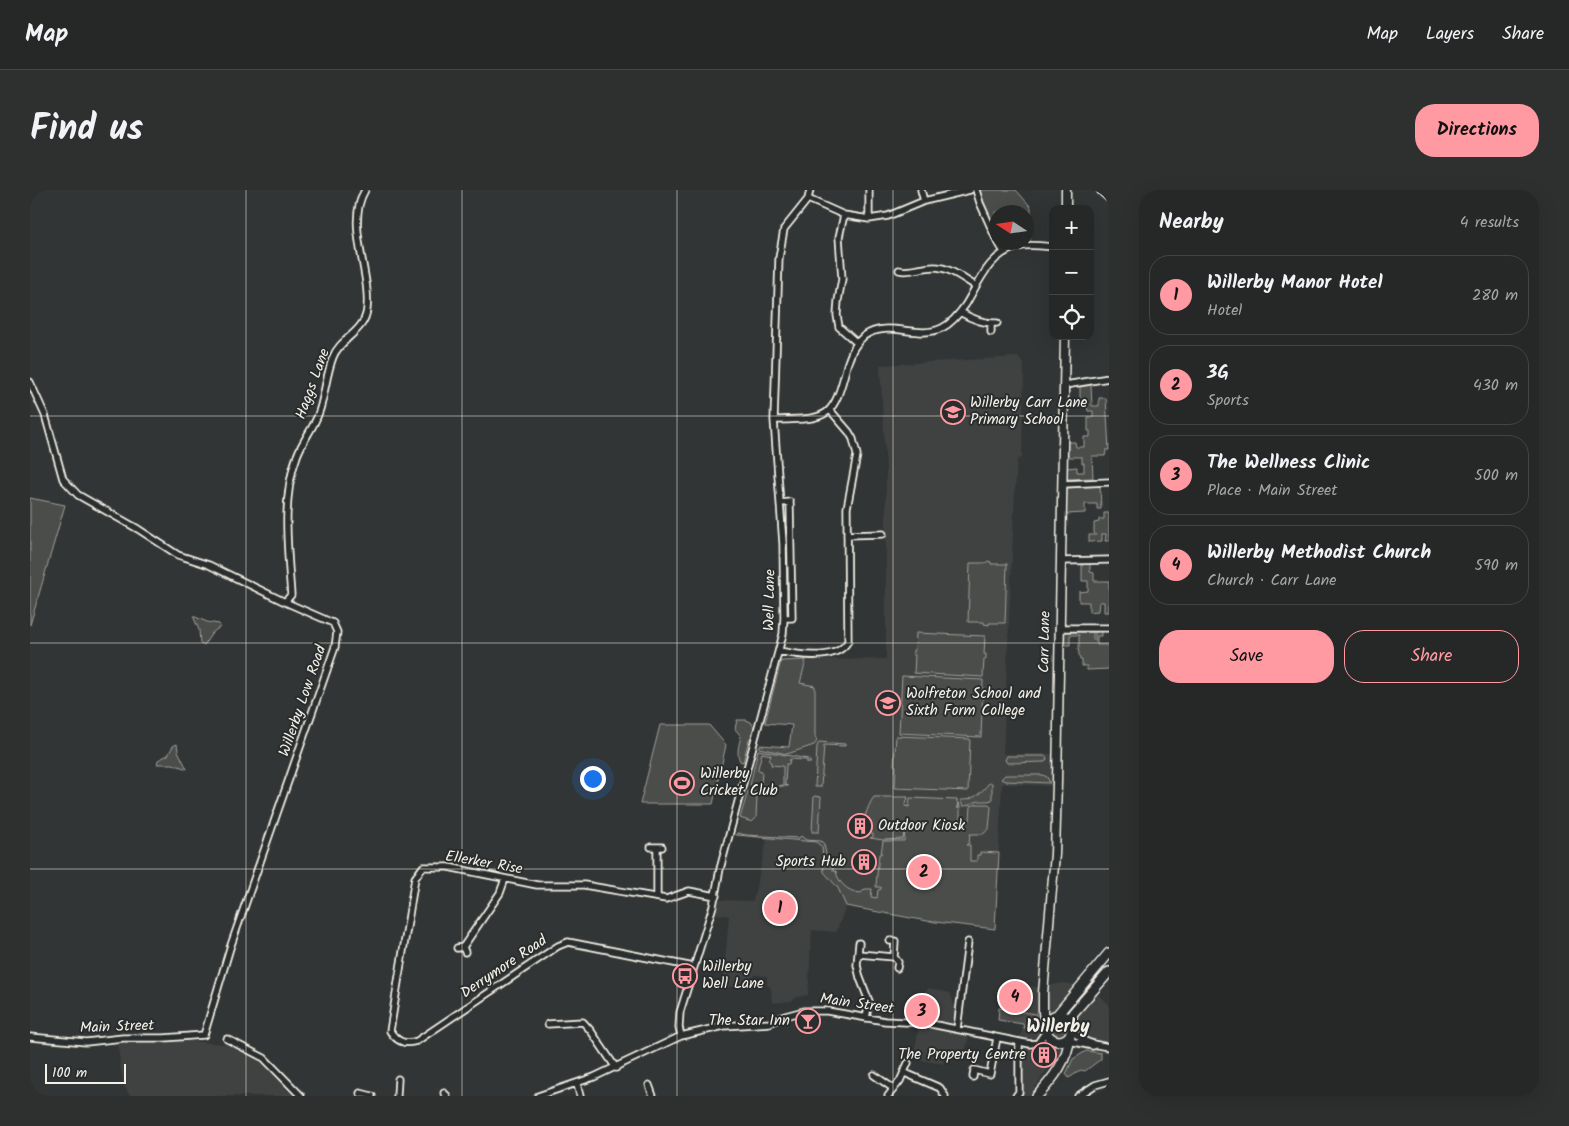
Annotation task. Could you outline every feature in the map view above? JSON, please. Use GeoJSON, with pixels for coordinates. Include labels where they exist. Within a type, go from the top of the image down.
{"type":"FeatureCollection","features":[{"type":"Feature","properties":{"kind":"main road"},"geometry":{"type":"LineString","coordinates":[[1065,1036],[1049,1038],[1045,1029],[1048,1020],[1056,1015],[1109,953]]}},
{"type":"Feature","properties":{"kind":"main road"},"geometry":{"type":"LineString","coordinates":[[1036,1096],[1060,1056],[1074,1013],[1109,972]]}},
{"type":"Feature","properties":{"kind":"main road"},"geometry":{"type":"LineString","coordinates":[[1036,1096],[1058,1070],[1067,1053],[1065,1016],[1056,1015]]}},
{"type":"Feature","properties":{"kind":"street","name":"Haggs Lane"},"geometry":{"type":"LineString","coordinates":[[298,608],[291,595],[288,524],[291,478],[296,457],[320,410],[326,377],[334,354],[363,323],[367,311],[368,296],[359,241],[358,217],[358,204],[365,190]]}},
{"type":"Feature","properties":{"kind":"street","name":"Well Lane"},"geometry":{"type":"LineString","coordinates":[[681,1036],[679,1027],[680,1012],[716,896],[726,846],[779,651],[784,618],[781,502],[774,420],[781,241],[784,229],[808,199],[810,190]]}},
{"type":"Feature","properties":{"kind":"street"},"geometry":{"type":"LineString","coordinates":[[869,190],[869,219]]}},
{"type":"Feature","properties":{"kind":"street"},"geometry":{"type":"LineString","coordinates":[[921,190],[924,202]]}},
{"type":"Feature","properties":{"kind":"street"},"geometry":{"type":"LineString","coordinates":[[808,199],[844,215],[869,219],[893,215],[924,202],[970,190]]}},
{"type":"Feature","properties":{"kind":"street"},"geometry":{"type":"LineString","coordinates":[[976,190],[989,223]]}},
{"type":"Feature","properties":{"kind":"street"},"geometry":{"type":"LineString","coordinates":[[1066,190],[1066,205]]}},
{"type":"Feature","properties":{"kind":"street"},"geometry":{"type":"LineString","coordinates":[[1100,190],[1109,197]]}},
{"type":"Feature","properties":{"kind":"street"},"geometry":{"type":"LineString","coordinates":[[844,215],[839,237],[842,279],[838,301],[839,327],[857,343]]}},
{"type":"Feature","properties":{"kind":"street"},"geometry":{"type":"LineString","coordinates":[[774,420],[812,418],[822,416],[830,410],[840,392],[851,353],[865,335],[891,328],[917,332],[941,329],[950,323],[960,312],[988,267],[1004,252],[1019,247],[1049,247]]}},
{"type":"Feature","properties":{"kind":"street"},"geometry":{"type":"LineString","coordinates":[[898,270],[940,268],[955,273],[976,286]]}},
{"type":"Feature","properties":{"kind":"street"},"geometry":{"type":"LineString","coordinates":[[960,312],[973,319],[994,323],[991,332]]}},
{"type":"Feature","properties":{"kind":"street","name":"Carr Lane"},"geometry":{"type":"LineString","coordinates":[[1045,1029],[1043,1007],[1055,854],[1065,340]]}},
{"type":"Feature","properties":{"kind":"street"},"geometry":{"type":"LineString","coordinates":[[1065,385],[1109,378]]}},
{"type":"Feature","properties":{"kind":"street","name":"Willerby Low Road"},"geometry":{"type":"LineString","coordinates":[[30,382],[45,415],[63,479],[78,494],[178,555],[209,565],[333,623],[337,632],[335,647],[230,948],[204,1035]]}},
{"type":"Feature","properties":{"kind":"street"},"geometry":{"type":"LineString","coordinates":[[779,651],[802,655],[832,654],[840,652],[848,641],[847,508],[856,455],[853,439],[849,432],[830,410]]}},
{"type":"Feature","properties":{"kind":"street"},"geometry":{"type":"LineString","coordinates":[[1063,484],[1109,482]]}},
{"type":"Feature","properties":{"kind":"street"},"geometry":{"type":"LineString","coordinates":[[781,502],[790,502],[792,621],[784,618]]}},
{"type":"Feature","properties":{"kind":"street"},"geometry":{"type":"LineString","coordinates":[[847,535],[883,535]]}},
{"type":"Feature","properties":{"kind":"street"},"geometry":{"type":"LineString","coordinates":[[1061,561],[1109,560]]}},
{"type":"Feature","properties":{"kind":"street"},"geometry":{"type":"LineString","coordinates":[[285,602],[291,595]]}},
{"type":"Feature","properties":{"kind":"street"},"geometry":{"type":"LineString","coordinates":[[1059,628],[1109,628]]}},
{"type":"Feature","properties":{"kind":"street"},"geometry":{"type":"LineString","coordinates":[[657,848],[657,897]]}},
{"type":"Feature","properties":{"kind":"street","name":"Ellerker Rise"},"geometry":{"type":"LineString","coordinates":[[395,1039],[390,1031],[415,878],[423,867],[448,867],[537,885],[584,885],[666,899],[688,891],[716,896]]}},
{"type":"Feature","properties":{"kind":"street"},"geometry":{"type":"LineString","coordinates":[[461,949],[500,893],[505,879]]}},
{"type":"Feature","properties":{"kind":"street"},"geometry":{"type":"LineString","coordinates":[[890,941],[895,941],[894,958]]}},
{"type":"Feature","properties":{"kind":"street","name":"Derrymore Road"},"geometry":{"type":"LineString","coordinates":[[395,1039],[404,1043],[417,1041],[558,946],[568,942],[694,967]]}},
{"type":"Feature","properties":{"kind":"street"},"geometry":{"type":"LineString","coordinates":[[957,1029],[968,942]]}},
{"type":"Feature","properties":{"kind":"street"},"geometry":{"type":"LineString","coordinates":[[860,943],[858,972],[869,1001],[866,1018]]}},
{"type":"Feature","properties":{"kind":"street"},"geometry":{"type":"LineString","coordinates":[[858,954],[894,958],[898,962],[897,968]]}},
{"type":"Feature","properties":{"kind":"street"},"geometry":{"type":"LineString","coordinates":[[1043,1007],[1046,1012],[1056,1015]]}},
{"type":"Feature","properties":{"kind":"street","name":"Main Street"},"geometry":{"type":"LineString","coordinates":[[538,1096],[577,1084],[616,1068],[681,1036],[724,1026],[770,1023],[790,1014],[804,1011],[827,1011],[885,1021],[926,1023],[997,1038],[1037,1044],[1065,1036]]}},
{"type":"Feature","properties":{"kind":"street"},"geometry":{"type":"LineString","coordinates":[[548,1024],[563,1019],[582,1022],[587,1026],[616,1068]]}},
{"type":"Feature","properties":{"kind":"street"},"geometry":{"type":"LineString","coordinates":[[1037,1044],[1045,1029]]}},
{"type":"Feature","properties":{"kind":"street","name":"Main Street"},"geometry":{"type":"LineString","coordinates":[[30,1037],[86,1042],[123,1038],[164,1038],[204,1035]]}},
{"type":"Feature","properties":{"kind":"street"},"geometry":{"type":"LineString","coordinates":[[1065,1036],[1081,1044]]}},
{"type":"Feature","properties":{"kind":"street"},"geometry":{"type":"LineString","coordinates":[[1065,1036],[1078,1037],[1106,1046]]}},
{"type":"Feature","properties":{"kind":"street"},"geometry":{"type":"LineString","coordinates":[[973,1077],[974,1070],[990,1074],[997,1038]]}},
{"type":"Feature","properties":{"kind":"street"},"geometry":{"type":"LineString","coordinates":[[227,1039],[264,1058],[301,1096]]}},
{"type":"Feature","properties":{"kind":"street"},"geometry":{"type":"LineString","coordinates":[[1016,1096],[1019,1092],[1019,1042]]}},
{"type":"Feature","properties":{"kind":"street"},"geometry":{"type":"LineString","coordinates":[[1067,1053],[1072,1045],[1106,1046]]}},
{"type":"Feature","properties":{"kind":"street"},"geometry":{"type":"LineString","coordinates":[[888,1096],[904,1073],[908,1063]]}},
{"type":"Feature","properties":{"kind":"street"},"geometry":{"type":"LineString","coordinates":[[904,1073],[940,1088],[945,1096]]}},
{"type":"Feature","properties":{"kind":"street"},"geometry":{"type":"LineString","coordinates":[[874,1075],[894,1089]]}},
{"type":"Feature","properties":{"kind":"street"},"geometry":{"type":"LineString","coordinates":[[397,1096],[398,1079]]}},
{"type":"Feature","properties":{"kind":"street"},"geometry":{"type":"LineString","coordinates":[[1078,1096],[1095,1085],[1109,1081]]}},
{"type":"Feature","properties":{"kind":"street"},"geometry":{"type":"LineString","coordinates":[[577,1084],[580,1096]]}},
{"type":"Feature","properties":{"kind":"street"},"geometry":{"type":"LineString","coordinates":[[360,1093],[369,1096]]}},
{"type":"Feature","properties":{"kind":"shaded area"},"geometry":{"type":"Polygon","coordinates":[[[979,190],[1016,190],[1029,205],[989,205],[989,219],[979,190]]]}},
{"type":"Feature","properties":{"kind":"shaded area","name":"Wolfreton School and Sixth Form College"},"geometry":{"type":"Polygon","coordinates":[[[1018,357],[1024,365],[1022,458],[1017,460],[1015,490],[1003,754],[1053,754],[1053,786],[1002,784],[995,929],[927,921],[846,906],[836,932],[812,930],[808,995],[797,997],[791,1001],[772,1003],[771,988],[767,985],[767,976],[754,975],[752,986],[723,987],[729,916],[716,914],[719,900],[753,901],[767,839],[736,835],[760,745],[788,748],[792,725],[765,723],[800,683],[806,660],[886,659],[886,471],[880,365],[1018,357]]]}},
{"type":"Feature","properties":{"kind":"shaded area"},"geometry":{"type":"Polygon","coordinates":[[[1091,385],[1092,406],[1099,406],[1099,398],[1106,398],[1109,450],[1106,450],[1105,456],[1092,456],[1093,478],[1067,479],[1067,468],[1077,467],[1077,472],[1084,472],[1082,457],[1068,457],[1067,442],[1075,442],[1076,447],[1084,447],[1084,437],[1090,437],[1088,417],[1093,417],[1093,411],[1088,411],[1086,400],[1082,401],[1080,398],[1080,387],[1091,385]]]}},
{"type":"Feature","properties":{"kind":"shaded area"},"geometry":{"type":"Polygon","coordinates":[[[1100,486],[1101,509],[1097,509],[1097,504],[1085,504],[1085,513],[1066,514],[1067,488],[1100,486]]]}},
{"type":"Feature","properties":{"kind":"shaded area"},"geometry":{"type":"Polygon","coordinates":[[[30,498],[65,505],[30,625],[30,498]]]}},
{"type":"Feature","properties":{"kind":"shaded area"},"geometry":{"type":"Polygon","coordinates":[[[1104,513],[1109,513],[1109,541],[1105,541],[1106,534],[1102,534],[1102,541],[1089,542],[1089,535],[1096,535],[1094,533],[1094,523],[1099,522],[1099,519],[1104,519],[1104,513]]]}},
{"type":"Feature","properties":{"kind":"shaded area"},"geometry":{"type":"Polygon","coordinates":[[[987,561],[991,562],[991,564],[1007,564],[1005,623],[989,623],[989,625],[984,624],[984,622],[968,622],[970,563],[986,563],[987,561]]]}},
{"type":"Feature","properties":{"kind":"shaded area"},"geometry":{"type":"Polygon","coordinates":[[[1082,564],[1090,564],[1090,572],[1094,573],[1094,581],[1109,581],[1109,612],[1104,612],[1104,602],[1099,602],[1098,611],[1089,612],[1089,602],[1079,602],[1079,592],[1088,591],[1088,581],[1082,581],[1082,564]]]}},
{"type":"Feature","properties":{"kind":"shaded area"},"geometry":{"type":"Polygon","coordinates":[[[193,616],[221,626],[212,633],[204,645],[200,644],[199,630],[193,616]]]}},
{"type":"Feature","properties":{"kind":"shaded area"},"geometry":{"type":"Polygon","coordinates":[[[1101,631],[1101,636],[1097,636],[1097,645],[1108,645],[1109,669],[1087,670],[1087,666],[1082,666],[1082,660],[1080,660],[1078,648],[1079,635],[1070,635],[1070,645],[1063,645],[1063,634],[1066,632],[1093,632],[1093,640],[1095,641],[1095,632],[1101,631]]]}},
{"type":"Feature","properties":{"kind":"shaded area"},"geometry":{"type":"Polygon","coordinates":[[[916,633],[985,636],[984,654],[986,654],[986,659],[984,659],[983,677],[914,673],[915,655],[913,655],[913,650],[915,650],[916,633]]]}},
{"type":"Feature","properties":{"kind":"shaded area"},"geometry":{"type":"Polygon","coordinates":[[[806,660],[800,683],[815,686],[815,736],[817,741],[814,745],[787,754],[759,748],[760,745],[789,747],[792,725],[765,723],[781,661],[806,660]]]}},
{"type":"Feature","properties":{"kind":"shaded area"},"geometry":{"type":"Polygon","coordinates":[[[902,676],[983,680],[981,737],[899,733],[902,676]]]}},
{"type":"Feature","properties":{"kind":"shaded area"},"geometry":{"type":"Polygon","coordinates":[[[737,720],[751,722],[754,727],[743,762],[740,761],[738,755],[741,736],[735,729],[737,720]]]}},
{"type":"Feature","properties":{"kind":"shaded area","name":"Willerby Cricket Club"},"geometry":{"type":"Polygon","coordinates":[[[660,725],[709,725],[726,745],[713,804],[640,804],[660,725]]]}},
{"type":"Feature","properties":{"kind":"shaded area"},"geometry":{"type":"Polygon","coordinates":[[[896,736],[970,739],[968,791],[895,788],[896,736]]]}},
{"type":"Feature","properties":{"kind":"shaded area"},"geometry":{"type":"Polygon","coordinates":[[[819,742],[845,744],[845,746],[824,745],[821,787],[815,787],[817,746],[819,742]]]}},
{"type":"Feature","properties":{"kind":"shaded area"},"geometry":{"type":"Polygon","coordinates":[[[177,744],[178,751],[187,769],[173,764],[157,764],[158,760],[168,755],[173,746],[177,744]]]}},
{"type":"Feature","properties":{"kind":"shaded area"},"geometry":{"type":"Polygon","coordinates":[[[758,750],[808,759],[811,763],[807,763],[807,760],[790,759],[789,764],[786,764],[785,785],[788,786],[779,786],[783,785],[783,766],[771,765],[769,761],[771,755],[762,753],[758,768],[758,770],[762,771],[761,785],[774,786],[750,785],[758,750]]]}},
{"type":"Feature","properties":{"kind":"shaded area"},"geometry":{"type":"Polygon","coordinates":[[[1007,756],[1046,756],[1047,759],[1045,762],[1007,763],[1005,760],[1007,756]]]}},
{"type":"Feature","properties":{"kind":"shaded area"},"geometry":{"type":"Polygon","coordinates":[[[1005,775],[1043,775],[1047,777],[1050,783],[1005,781],[1001,779],[1005,775]]]}},
{"type":"Feature","properties":{"kind":"shaded area"},"geometry":{"type":"Polygon","coordinates":[[[989,783],[992,783],[992,800],[977,801],[963,806],[960,800],[976,796],[989,783]]]}},
{"type":"Feature","properties":{"kind":"shaded area"},"geometry":{"type":"Polygon","coordinates":[[[749,790],[757,795],[756,818],[752,822],[740,818],[749,790]]]}},
{"type":"Feature","properties":{"kind":"shaded area"},"geometry":{"type":"Polygon","coordinates":[[[814,796],[821,797],[819,832],[812,832],[814,796]]]}},
{"type":"Feature","properties":{"kind":"shaded area"},"geometry":{"type":"Polygon","coordinates":[[[874,797],[908,797],[905,806],[909,807],[910,798],[957,800],[958,809],[959,803],[960,806],[960,820],[970,820],[971,806],[989,804],[991,807],[989,829],[983,834],[970,834],[969,843],[966,845],[970,845],[970,861],[977,861],[977,855],[980,855],[980,852],[999,853],[995,929],[927,921],[846,906],[838,888],[824,872],[822,847],[816,842],[736,835],[737,833],[799,838],[801,836],[806,840],[821,841],[824,844],[828,864],[833,867],[833,871],[836,871],[844,886],[852,891],[861,893],[865,889],[872,889],[871,897],[877,898],[878,890],[881,889],[881,887],[876,887],[876,885],[879,854],[881,854],[883,841],[904,841],[905,832],[903,839],[883,840],[870,838],[873,837],[873,834],[861,833],[861,831],[856,833],[856,830],[861,824],[874,797]]]}},
{"type":"Feature","properties":{"kind":"shaded area"},"geometry":{"type":"Polygon","coordinates":[[[1064,983],[1088,987],[1109,1004],[1109,1053],[1063,1047],[1029,1096],[1022,1096],[1019,1048],[1023,1024],[998,1020],[1001,985],[1041,987],[1064,983]]]}},
{"type":"Feature","properties":{"kind":"shaded area"},"geometry":{"type":"Polygon","coordinates":[[[929,988],[950,993],[959,1027],[969,1034],[964,1058],[945,1054],[943,1064],[913,1059],[919,1027],[920,992],[925,992],[929,988]]]}},
{"type":"Feature","properties":{"kind":"shaded area"},"geometry":{"type":"Polygon","coordinates":[[[999,1008],[1036,1014],[1035,1028],[1033,1028],[1033,1023],[1029,1023],[1027,1028],[1024,1028],[1023,1024],[998,1020],[999,1008]]]}},
{"type":"Feature","properties":{"kind":"shaded area"},"geometry":{"type":"Polygon","coordinates":[[[1059,1017],[1069,1024],[1070,1028],[1063,1038],[1059,1039],[1049,1032],[1048,1028],[1055,1018],[1059,1017]]]}},
{"type":"Feature","properties":{"kind":"shaded area"},"geometry":{"type":"Polygon","coordinates":[[[176,1040],[225,1044],[259,1060],[293,1096],[132,1096],[128,1093],[124,1085],[120,1066],[118,1043],[176,1040]]]}},
{"type":"Feature","properties":{"kind":"shaded area"},"geometry":{"type":"Polygon","coordinates":[[[1086,1051],[1101,1053],[1101,1059],[1085,1071],[1081,1070],[1069,1078],[1066,1074],[1073,1059],[1086,1051]]]}},
{"type":"Feature","properties":{"kind":"place","name":"Willerby Carr Lane Primary School"},"geometry":{"type":"Point","coordinates":[953,412]}},
{"type":"Feature","properties":{"kind":"place","name":"Wolfreton School and Sixth Form College"},"geometry":{"type":"Point","coordinates":[888,703]}},
{"type":"Feature","properties":{"kind":"place","name":"Willerby Cricket Club"},"geometry":{"type":"Point","coordinates":[682,783]}},
{"type":"Feature","properties":{"kind":"place","name":"Outdoor Kiosk"},"geometry":{"type":"Point","coordinates":[860,826]}},
{"type":"Feature","properties":{"kind":"place","name":"Sports Hub"},"geometry":{"type":"Point","coordinates":[864,862]}},
{"type":"Feature","properties":{"kind":"place","name":"3G"},"geometry":{"type":"Point","coordinates":[924,872]}},
{"type":"Feature","properties":{"kind":"place","name":"Willerby Manor Hotel"},"geometry":{"type":"Point","coordinates":[780,908]}},
{"type":"Feature","properties":{"kind":"place","name":"Willerby Well Lane"},"geometry":{"type":"Point","coordinates":[685,976]}},
{"type":"Feature","properties":{"kind":"place","name":"Willerby Methodist Church"},"geometry":{"type":"Point","coordinates":[1015,997]}},
{"type":"Feature","properties":{"kind":"place","name":"The Wellness Clinic"},"geometry":{"type":"Point","coordinates":[922,1011]}},
{"type":"Feature","properties":{"kind":"place","name":"The Star Inn"},"geometry":{"type":"Point","coordinates":[808,1021]}},
{"type":"Feature","properties":{"kind":"place","name":"The Property Centre"},"geometry":{"type":"Point","coordinates":[1044,1055]}},
{"type":"Feature","properties":{"kind":"district","name":"Willerby"},"geometry":{"type":"Point","coordinates":[1058,1027]}}]}
